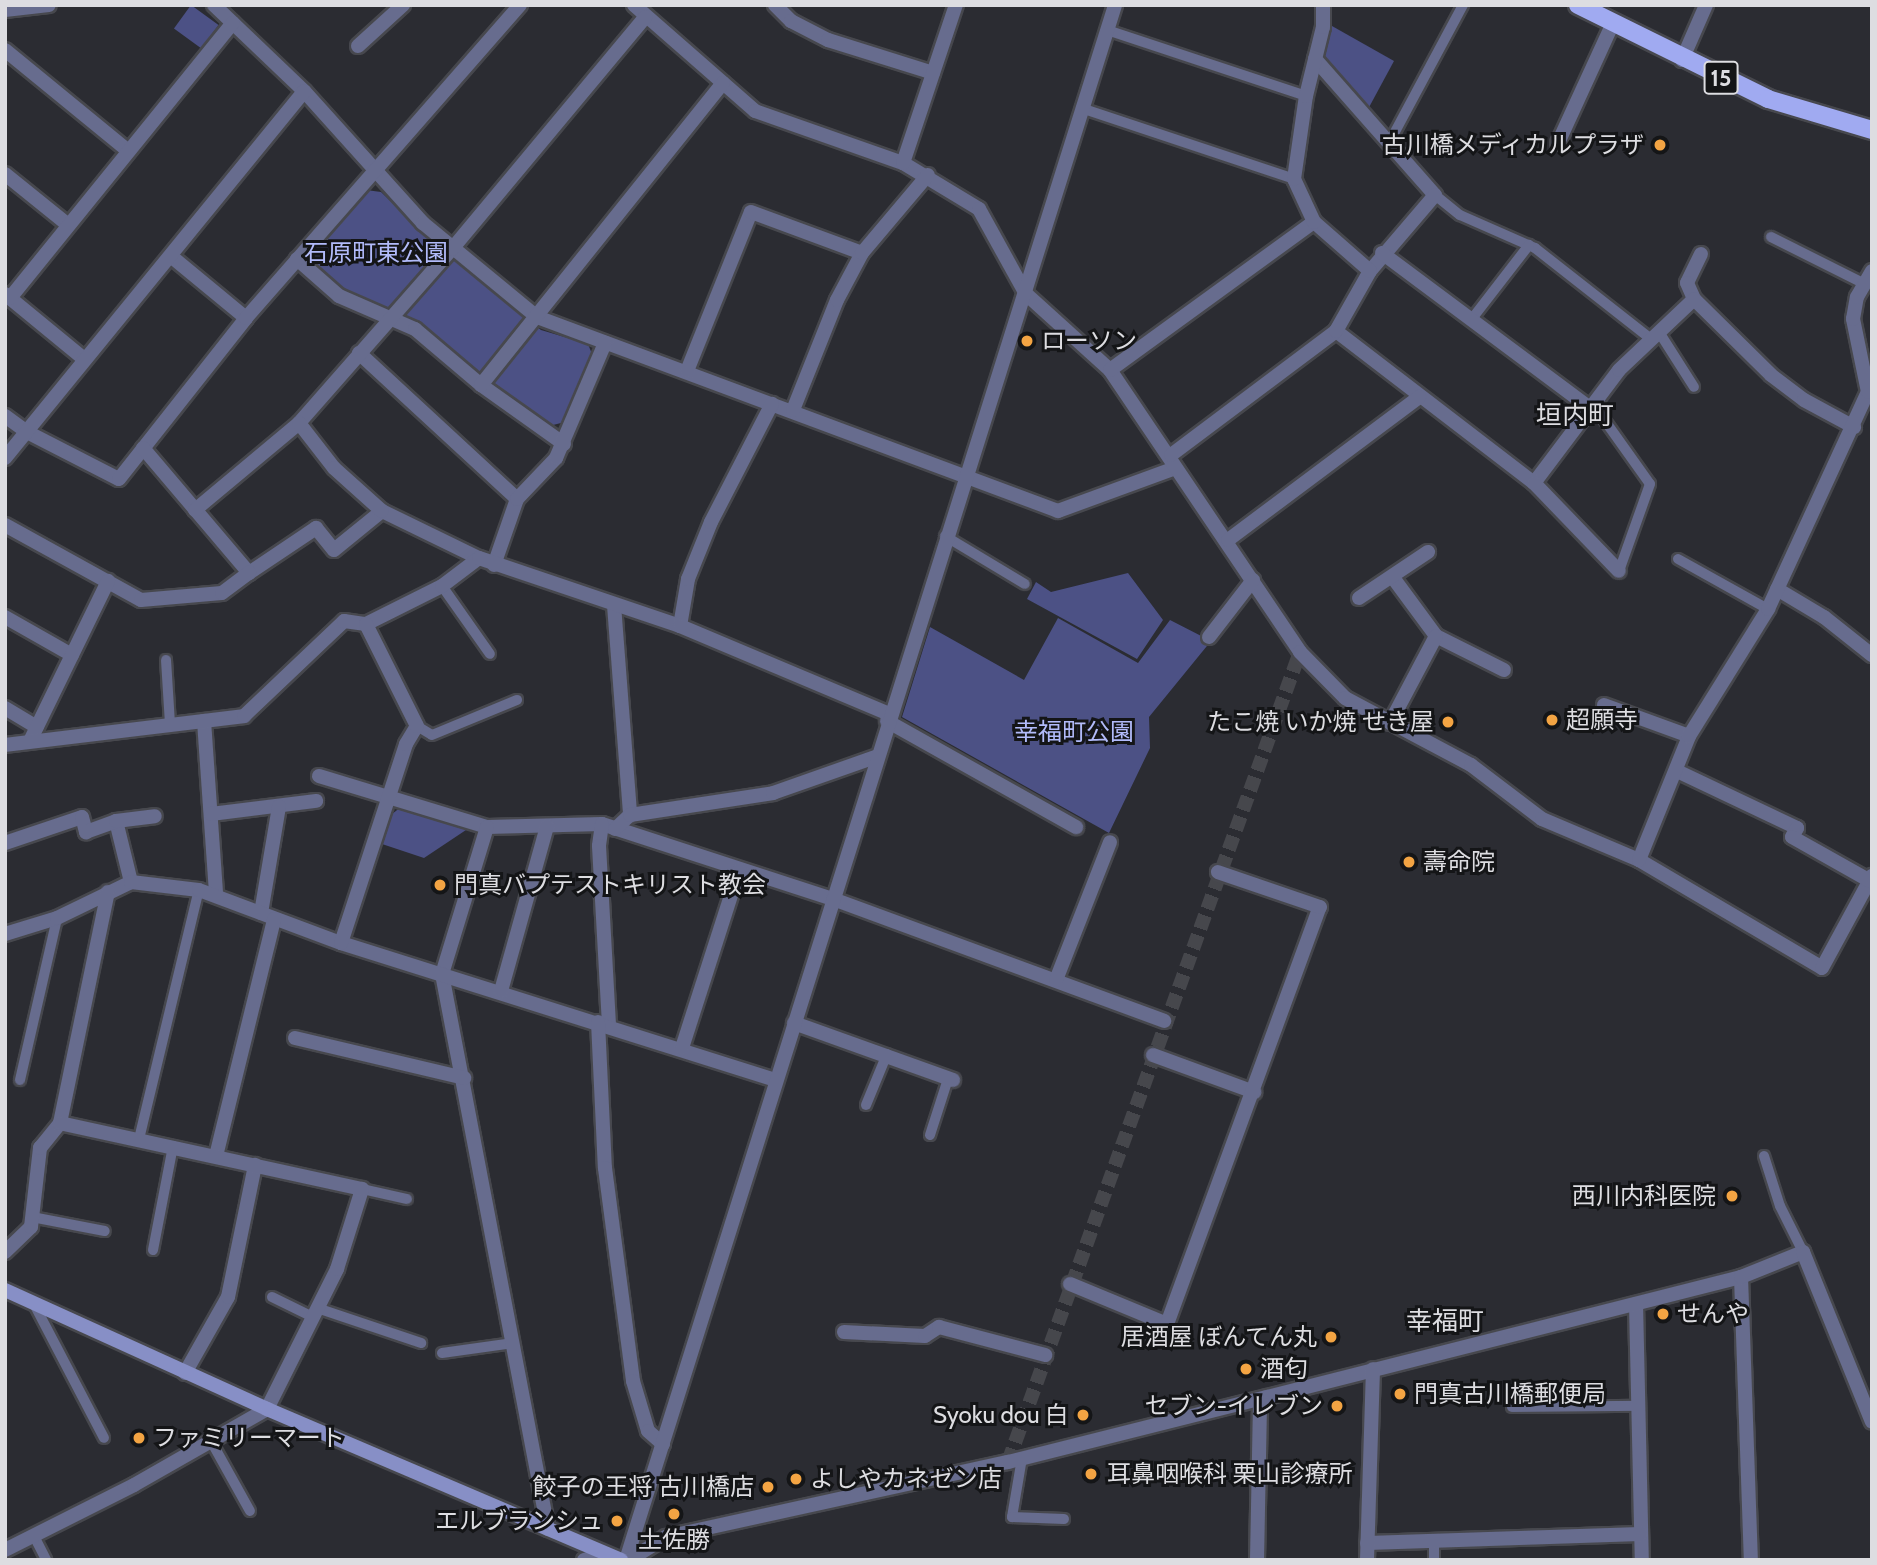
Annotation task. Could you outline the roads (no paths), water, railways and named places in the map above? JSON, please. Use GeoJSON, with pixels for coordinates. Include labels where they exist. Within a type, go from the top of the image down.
{"type":"FeatureCollection","features":[{"type":"Feature","properties":{"kind":"main road","name":"15"},"geometry":{"type":"LineString","coordinates":[[1587,7],[1612,25],[1768,99],[1872,130]]}},
{"type":"Feature","properties":{"kind":"street"},"geometry":{"type":"LineString","coordinates":[[5,10],[49,5]]}},
{"type":"Feature","properties":{"kind":"street"},"geometry":{"type":"LineString","coordinates":[[214,5],[304,91],[375,172],[452,249],[537,317],[605,344],[793,410],[1058,511],[1172,462],[1336,331],[1382,253],[1435,195],[1315,59]]}},
{"type":"Feature","properties":{"kind":"street"},"geometry":{"type":"LineString","coordinates":[[358,46],[403,5]]}},
{"type":"Feature","properties":{"kind":"street"},"geometry":{"type":"LineString","coordinates":[[5,416],[27,432],[119,479],[246,318],[520,5]]}},
{"type":"Feature","properties":{"kind":"street"},"geometry":{"type":"LineString","coordinates":[[634,5],[755,111],[903,163],[929,175],[979,209],[1026,293],[1110,370],[1228,540],[1300,652],[1345,698],[1471,765],[1542,819],[1640,860],[1822,968],[1871,879],[1793,838],[1797,828],[1677,772]]}},
{"type":"Feature","properties":{"kind":"street"},"geometry":{"type":"LineString","coordinates":[[775,5],[791,21],[828,40],[933,73]]}},
{"type":"Feature","properties":{"kind":"street"},"geometry":{"type":"LineString","coordinates":[[903,163],[956,5]]}},
{"type":"Feature","properties":{"kind":"street"},"geometry":{"type":"LineString","coordinates":[[625,1560],[945,537],[1026,293],[1115,5]]}},
{"type":"Feature","properties":{"kind":"street"},"geometry":{"type":"LineString","coordinates":[[1322,5],[1293,179],[1314,222],[1370,271]]}},
{"type":"Feature","properties":{"kind":"street"},"geometry":{"type":"LineString","coordinates":[[1682,60],[1706,5]]}},
{"type":"Feature","properties":{"kind":"street"},"geometry":{"type":"LineString","coordinates":[[195,510],[299,423],[452,249],[645,17]]}},
{"type":"Feature","properties":{"kind":"street"},"geometry":{"type":"LineString","coordinates":[[84,359],[8,296],[233,23]]}},
{"type":"Feature","properties":{"kind":"street"},"geometry":{"type":"LineString","coordinates":[[1558,143],[1612,25]]}},
{"type":"Feature","properties":{"kind":"street"},"geometry":{"type":"LineString","coordinates":[[5,50],[127,150]]}},
{"type":"Feature","properties":{"kind":"street"},"geometry":{"type":"LineString","coordinates":[[481,385],[723,83]]}},
{"type":"Feature","properties":{"kind":"street"},"geometry":{"type":"LineString","coordinates":[[5,458],[84,359],[172,257],[304,91]]}},
{"type":"Feature","properties":{"kind":"street"},"geometry":{"type":"LineString","coordinates":[[5,174],[67,224]]}},
{"type":"Feature","properties":{"kind":"street"},"geometry":{"type":"LineString","coordinates":[[793,410],[837,300],[862,253],[929,175]]}},
{"type":"Feature","properties":{"kind":"street"},"geometry":{"type":"LineString","coordinates":[[687,371],[751,212],[862,253]]}},
{"type":"Feature","properties":{"kind":"street"},"geometry":{"type":"LineString","coordinates":[[1110,370],[1314,222]]}},
{"type":"Feature","properties":{"kind":"street"},"geometry":{"type":"LineString","coordinates":[[1382,253],[1592,406]]}},
{"type":"Feature","properties":{"kind":"street"},"geometry":{"type":"LineString","coordinates":[[1701,254],[1687,283],[1694,299],[1771,375],[1804,400],[1854,427]]}},
{"type":"Feature","properties":{"kind":"street"},"geometry":{"type":"LineString","coordinates":[[172,257],[246,318]]}},
{"type":"Feature","properties":{"kind":"street"},"geometry":{"type":"LineString","coordinates":[[297,259],[340,296],[415,329],[481,385],[564,444]]}},
{"type":"Feature","properties":{"kind":"street"},"geometry":{"type":"LineString","coordinates":[[1640,860],[1689,736],[1768,609],[1823,483],[1854,427],[1868,393],[1853,319],[1868,277]]}},
{"type":"Feature","properties":{"kind":"street"},"geometry":{"type":"LineString","coordinates":[[1534,483],[1592,406],[1655,336],[1694,299]]}},
{"type":"Feature","properties":{"kind":"street"},"geometry":{"type":"LineString","coordinates":[[1336,331],[1534,483],[1619,571]]}},
{"type":"Feature","properties":{"kind":"street"},"geometry":{"type":"LineString","coordinates":[[494,565],[517,499],[564,444],[605,344]]}},
{"type":"Feature","properties":{"kind":"street"},"geometry":{"type":"LineString","coordinates":[[359,353],[517,499]]}},
{"type":"Feature","properties":{"kind":"street"},"geometry":{"type":"LineString","coordinates":[[1228,540],[1419,397]]}},
{"type":"Feature","properties":{"kind":"street"},"geometry":{"type":"LineString","coordinates":[[680,626],[688,579],[711,522],[772,404]]}},
{"type":"Feature","properties":{"kind":"street"},"geometry":{"type":"LineString","coordinates":[[299,423],[334,468],[382,511],[494,565],[680,626],[888,718],[1076,827]]}},
{"type":"Feature","properties":{"kind":"street"},"geometry":{"type":"LineString","coordinates":[[143,448],[248,573]]}},
{"type":"Feature","properties":{"kind":"street"},"geometry":{"type":"LineString","coordinates":[[5,525],[141,600],[222,593],[316,528],[334,550],[382,511]]}},
{"type":"Feature","properties":{"kind":"street"},"geometry":{"type":"LineString","coordinates":[[1359,598],[1394,579],[1429,552]]}},
{"type":"Feature","properties":{"kind":"street"},"geometry":{"type":"LineString","coordinates":[[5,745],[34,733],[244,716],[344,621],[366,624],[442,586],[479,558]]}},
{"type":"Feature","properties":{"kind":"street"},"geometry":{"type":"LineString","coordinates":[[1394,579],[1436,636],[1504,670]]}},
{"type":"Feature","properties":{"kind":"street"},"geometry":{"type":"LineString","coordinates":[[1209,637],[1253,580]]}},
{"type":"Feature","properties":{"kind":"street"},"geometry":{"type":"LineString","coordinates":[[34,733],[108,581]]}},
{"type":"Feature","properties":{"kind":"street"},"geometry":{"type":"LineString","coordinates":[[1777,589],[1824,617],[1872,655]]}},
{"type":"Feature","properties":{"kind":"street"},"geometry":{"type":"LineString","coordinates":[[614,605],[630,815]]}},
{"type":"Feature","properties":{"kind":"street"},"geometry":{"type":"LineString","coordinates":[[5,617],[72,655]]}},
{"type":"Feature","properties":{"kind":"street"},"geometry":{"type":"LineString","coordinates":[[341,943],[406,744],[418,726],[366,624]]}},
{"type":"Feature","properties":{"kind":"street"},"geometry":{"type":"LineString","coordinates":[[1390,723],[1436,636]]}},
{"type":"Feature","properties":{"kind":"street"},"geometry":{"type":"LineString","coordinates":[[1604,705],[1689,736]]}},
{"type":"Feature","properties":{"kind":"street"},"geometry":{"type":"LineString","coordinates":[[5,708],[34,733]]}},
{"type":"Feature","properties":{"kind":"street"},"geometry":{"type":"LineString","coordinates":[[204,720],[216,893]]}},
{"type":"Feature","properties":{"kind":"street"},"geometry":{"type":"LineString","coordinates":[[663,1444],[648,1431],[633,1381],[605,1168],[599,846],[609,827],[630,815],[773,793],[878,756]]}},
{"type":"Feature","properties":{"kind":"street"},"geometry":{"type":"LineString","coordinates":[[319,775],[487,827],[609,827],[833,899],[1164,1021]]}},
{"type":"Feature","properties":{"kind":"street"},"geometry":{"type":"LineString","coordinates":[[211,814],[316,801]]}},
{"type":"Feature","properties":{"kind":"street"},"geometry":{"type":"LineString","coordinates":[[216,1156],[268,916],[279,807]]}},
{"type":"Feature","properties":{"kind":"street"},"geometry":{"type":"LineString","coordinates":[[5,843],[82,817],[86,832],[116,821],[155,816]]}},
{"type":"Feature","properties":{"kind":"street"},"geometry":{"type":"LineString","coordinates":[[116,821],[131,882]]}},
{"type":"Feature","properties":{"kind":"street"},"geometry":{"type":"LineString","coordinates":[[501,991],[547,825]]}},
{"type":"Feature","properties":{"kind":"street"},"geometry":{"type":"LineString","coordinates":[[487,827],[442,974],[464,1077],[548,1530]]}},
{"type":"Feature","properties":{"kind":"street"},"geometry":{"type":"LineString","coordinates":[[1056,980],[1110,842]]}},
{"type":"Feature","properties":{"kind":"street"},"geometry":{"type":"LineString","coordinates":[[682,1048],[739,870]]}},
{"type":"Feature","properties":{"kind":"street"},"geometry":{"type":"LineString","coordinates":[[1070,1284],[1167,1324],[1254,1092],[1320,907],[1218,872]]}},
{"type":"Feature","properties":{"kind":"street"},"geometry":{"type":"LineString","coordinates":[[5,934],[57,918],[131,882],[216,893],[341,943],[682,1048],[775,1080]]}},
{"type":"Feature","properties":{"kind":"street"},"geometry":{"type":"LineString","coordinates":[[5,1252],[31,1227],[40,1148],[60,1123],[108,892]]}},
{"type":"Feature","properties":{"kind":"street"},"geometry":{"type":"LineString","coordinates":[[794,1023],[951,1079]]}},
{"type":"Feature","properties":{"kind":"street"},"geometry":{"type":"LineString","coordinates":[[295,1038],[464,1077]]}},
{"type":"Feature","properties":{"kind":"street"},"geometry":{"type":"LineString","coordinates":[[1153,1055],[1254,1092]]}},
{"type":"Feature","properties":{"kind":"street"},"geometry":{"type":"LineString","coordinates":[[5,1550],[267,1409],[337,1269],[362,1189],[60,1123]]}},
{"type":"Feature","properties":{"kind":"street"},"geometry":{"type":"LineString","coordinates":[[185,1373],[228,1297],[255,1165]]}},
{"type":"Feature","properties":{"kind":"street"},"geometry":{"type":"LineString","coordinates":[[5,1290],[267,1409],[548,1530],[625,1560],[666,1537],[1022,1458],[1260,1399],[1741,1278],[1803,1252],[1872,1422]]}},
{"type":"Feature","properties":{"kind":"street"},"geometry":{"type":"LineString","coordinates":[[1741,1278],[1751,1560]]}},
{"type":"Feature","properties":{"kind":"street"},"geometry":{"type":"LineString","coordinates":[[1636,1304],[1642,1560]]}},
{"type":"Feature","properties":{"kind":"street"},"geometry":{"type":"LineString","coordinates":[[844,1332],[925,1336],[939,1327],[1045,1355]]}},
{"type":"Feature","properties":{"kind":"street"},"geometry":{"type":"LineString","coordinates":[[1367,1560],[1373,1369]]}},
{"type":"Feature","properties":{"kind":"street"},"geometry":{"type":"LineString","coordinates":[[1257,1560],[1260,1399]]}},
{"type":"Feature","properties":{"kind":"street"},"geometry":{"type":"LineString","coordinates":[[1367,1543],[1641,1534]]}},
{"type":"Feature","properties":{"kind":"street"},"geometry":{"type":"LineString","coordinates":[[584,1560],[606,1554]]}},
{"type":"Feature","properties":{"kind":"lane"},"geometry":{"type":"LineString","coordinates":[[1390,143],[1463,5]]}},
{"type":"Feature","properties":{"kind":"lane"},"geometry":{"type":"LineString","coordinates":[[1107,30],[1306,96]]}},
{"type":"Feature","properties":{"kind":"lane"},"geometry":{"type":"LineString","coordinates":[[1081,108],[1293,179]]}},
{"type":"Feature","properties":{"kind":"lane"},"geometry":{"type":"LineString","coordinates":[[1435,195],[1460,215],[1528,245],[1655,336],[1695,387]]}},
{"type":"Feature","properties":{"kind":"lane"},"geometry":{"type":"LineString","coordinates":[[1771,237],[1868,277]]}},
{"type":"Feature","properties":{"kind":"lane"},"geometry":{"type":"LineString","coordinates":[[1471,320],[1528,245]]}},
{"type":"Feature","properties":{"kind":"lane"},"geometry":{"type":"LineString","coordinates":[[1592,406],[1650,484],[1619,571]]}},
{"type":"Feature","properties":{"kind":"lane"},"geometry":{"type":"LineString","coordinates":[[945,537],[1025,584]]}},
{"type":"Feature","properties":{"kind":"lane"},"geometry":{"type":"LineString","coordinates":[[1678,559],[1768,609]]}},
{"type":"Feature","properties":{"kind":"lane"},"geometry":{"type":"LineString","coordinates":[[442,586],[490,654]]}},
{"type":"Feature","properties":{"kind":"lane"},"geometry":{"type":"LineString","coordinates":[[166,660],[170,724]]}},
{"type":"Feature","properties":{"kind":"lane"},"geometry":{"type":"LineString","coordinates":[[418,726],[432,735],[517,700]]}},
{"type":"Feature","properties":{"kind":"lane"},"geometry":{"type":"LineString","coordinates":[[139,1139],[199,890]]}},
{"type":"Feature","properties":{"kind":"lane"},"geometry":{"type":"LineString","coordinates":[[20,1080],[57,918]]}},
{"type":"Feature","properties":{"kind":"lane"},"geometry":{"type":"LineString","coordinates":[[866,1105],[887,1054]]}},
{"type":"Feature","properties":{"kind":"lane"},"geometry":{"type":"LineString","coordinates":[[930,1135],[951,1079]]}},
{"type":"Feature","properties":{"kind":"lane"},"geometry":{"type":"LineString","coordinates":[[153,1250],[173,1146]]}},
{"type":"Feature","properties":{"kind":"lane"},"geometry":{"type":"LineString","coordinates":[[1764,1156],[1780,1206],[1803,1252]]}},
{"type":"Feature","properties":{"kind":"lane"},"geometry":{"type":"LineString","coordinates":[[362,1189],[407,1199]]}},
{"type":"Feature","properties":{"kind":"lane"},"geometry":{"type":"LineString","coordinates":[[32,1217],[105,1231]]}},
{"type":"Feature","properties":{"kind":"lane"},"geometry":{"type":"LineString","coordinates":[[272,1297],[315,1313],[421,1343]]}},
{"type":"Feature","properties":{"kind":"lane"},"geometry":{"type":"LineString","coordinates":[[34,1304],[104,1438]]}},
{"type":"Feature","properties":{"kind":"lane"},"geometry":{"type":"LineString","coordinates":[[442,1353],[513,1343]]}},
{"type":"Feature","properties":{"kind":"lane"},"geometry":{"type":"LineString","coordinates":[[1512,1407],[1638,1406]]}},
{"type":"Feature","properties":{"kind":"lane"},"geometry":{"type":"LineString","coordinates":[[211,1441],[250,1511]]}},
{"type":"Feature","properties":{"kind":"lane"},"geometry":{"type":"LineString","coordinates":[[1022,1458],[1012,1517],[1064,1519]]}},
{"type":"Feature","properties":{"kind":"lane"},"geometry":{"type":"LineString","coordinates":[[34,1536],[46,1560]]}},
{"type":"Feature","properties":{"kind":"lane"},"geometry":{"type":"LineString","coordinates":[[1434,1541],[1434,1560]]}},
{"type":"Feature","properties":{"kind":"tunnel"},"geometry":{"type":"LineString","coordinates":[[1008,1462],[1300,652]]}},
{"type":"Feature","properties":{"kind":"place","name":"古川橋メディカルプラザ"},"geometry":{"type":"Point","coordinates":[1660,145]}},
{"type":"Feature","properties":{"kind":"place","name":"ローソン"},"geometry":{"type":"Point","coordinates":[1027,341]}},
{"type":"Feature","properties":{"kind":"place","name":"超願寺"},"geometry":{"type":"Point","coordinates":[1552,720]}},
{"type":"Feature","properties":{"kind":"place","name":"たこ焼 いか焼 せき屋"},"geometry":{"type":"Point","coordinates":[1448,722]}},
{"type":"Feature","properties":{"kind":"place","name":"壽命院"},"geometry":{"type":"Point","coordinates":[1409,862]}},
{"type":"Feature","properties":{"kind":"place","name":"門真バプテストキリスト教会"},"geometry":{"type":"Point","coordinates":[440,885]}},
{"type":"Feature","properties":{"kind":"place","name":"西川内科医院"},"geometry":{"type":"Point","coordinates":[1732,1196]}},
{"type":"Feature","properties":{"kind":"place","name":"せんや"},"geometry":{"type":"Point","coordinates":[1663,1314]}},
{"type":"Feature","properties":{"kind":"place","name":"居酒屋 ぼんてん丸"},"geometry":{"type":"Point","coordinates":[1331,1337]}},
{"type":"Feature","properties":{"kind":"place","name":"酒匂"},"geometry":{"type":"Point","coordinates":[1246,1369]}},
{"type":"Feature","properties":{"kind":"place","name":"門真古川橋郵便局"},"geometry":{"type":"Point","coordinates":[1400,1394]}},
{"type":"Feature","properties":{"kind":"place","name":"セブン-イレブン"},"geometry":{"type":"Point","coordinates":[1337,1406]}},
{"type":"Feature","properties":{"kind":"place","name":"Syoku dou 白"},"geometry":{"type":"Point","coordinates":[1083,1415]}},
{"type":"Feature","properties":{"kind":"place","name":"ファミリーマート"},"geometry":{"type":"Point","coordinates":[139,1438]}},
{"type":"Feature","properties":{"kind":"place","name":"耳鼻咽喉科 栗山診療所"},"geometry":{"type":"Point","coordinates":[1091,1474]}},
{"type":"Feature","properties":{"kind":"place","name":"よしやカネゼン店"},"geometry":{"type":"Point","coordinates":[796,1479]}},
{"type":"Feature","properties":{"kind":"place","name":"餃子の王将 古川橋店"},"geometry":{"type":"Point","coordinates":[768,1487]}},
{"type":"Feature","properties":{"kind":"place","name":"土佐勝"},"geometry":{"type":"Point","coordinates":[674,1514]}},
{"type":"Feature","properties":{"kind":"place","name":"エルブランシュ"},"geometry":{"type":"Point","coordinates":[617,1521]}},
{"type":"Feature","properties":{"kind":"district","name":"垣内町"},"geometry":{"type":"Point","coordinates":[1575,416]}},
{"type":"Feature","properties":{"kind":"district","name":"幸福町"},"geometry":{"type":"Point","coordinates":[1445,1322]}},
{"type":"Feature","properties":{"kind":"park label","name":"石原町東公園"},"geometry":{"type":"Point","coordinates":[376,253]}},
{"type":"Feature","properties":{"kind":"park label","name":"幸福町公園"},"geometry":{"type":"Point","coordinates":[1074,732]}}]}
